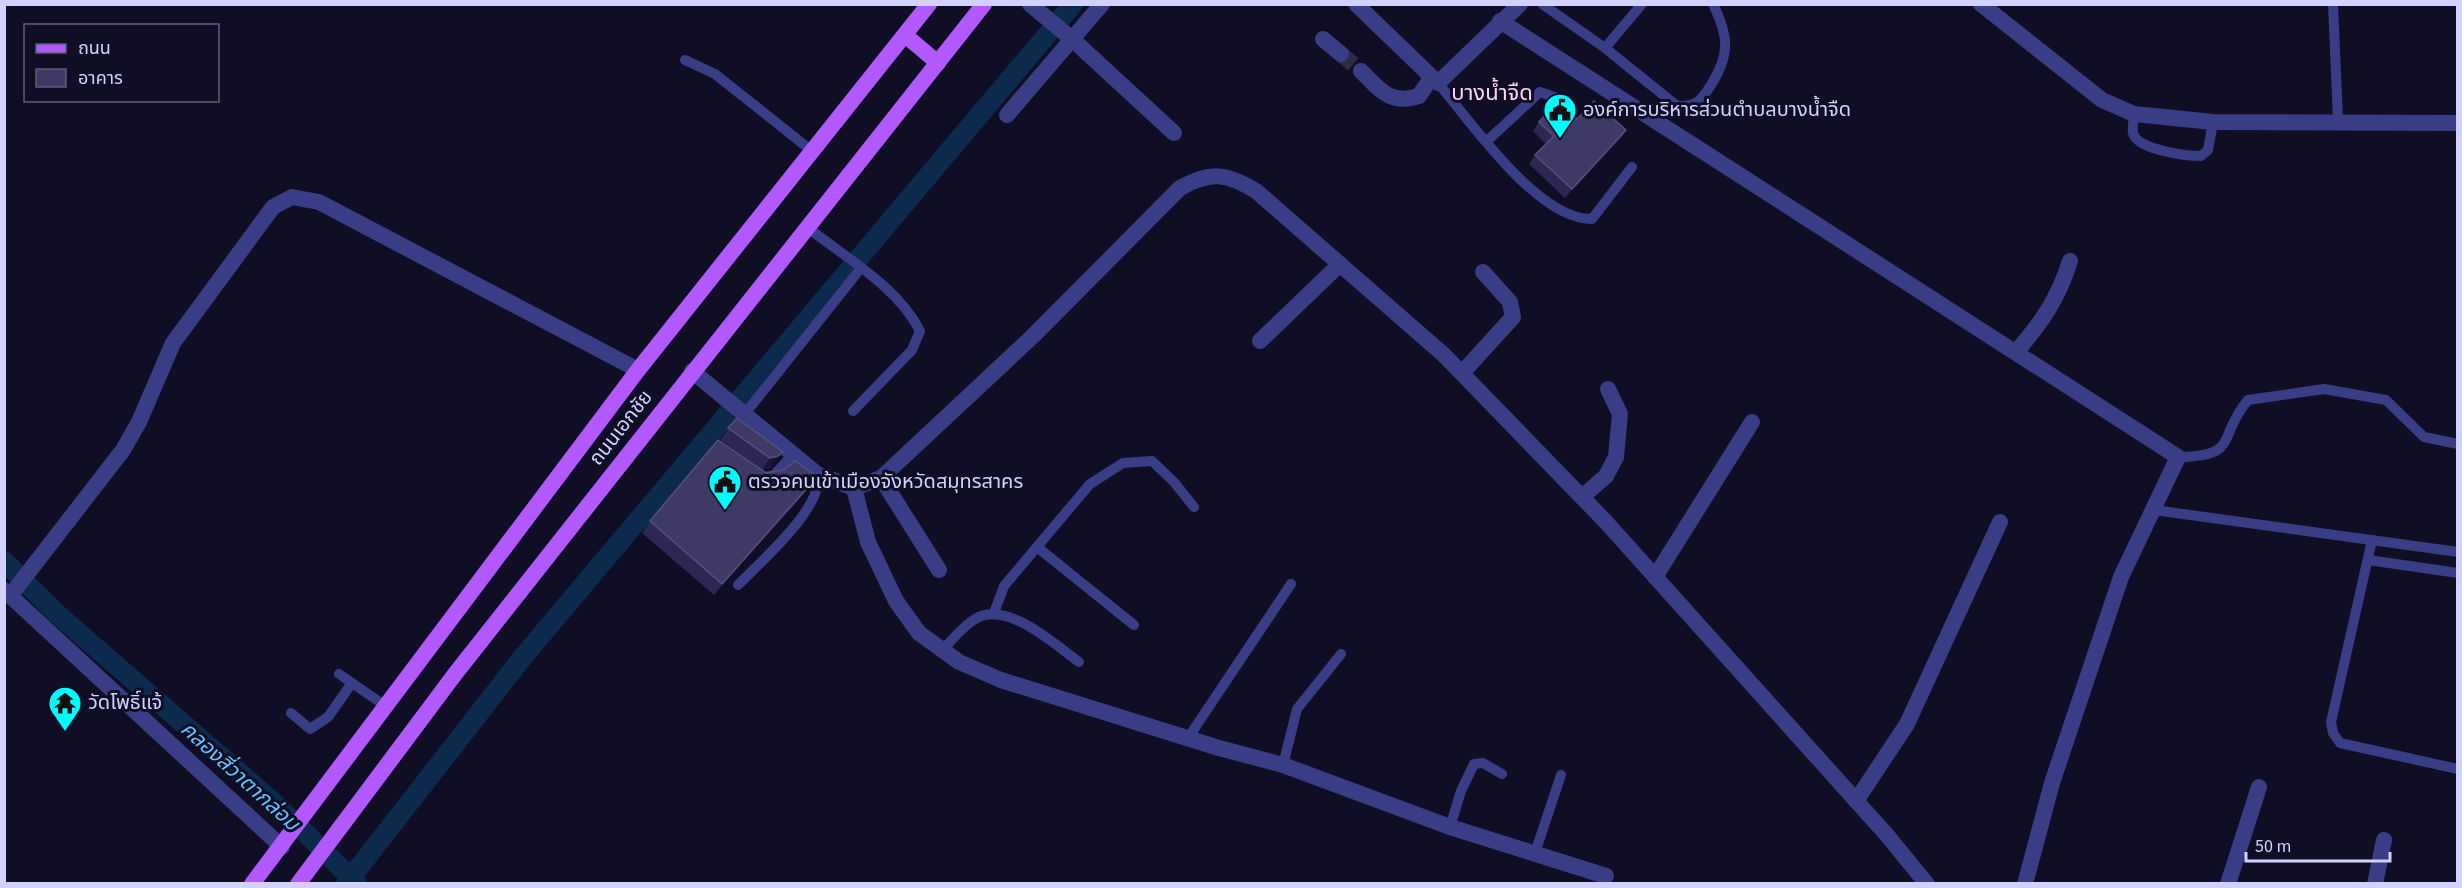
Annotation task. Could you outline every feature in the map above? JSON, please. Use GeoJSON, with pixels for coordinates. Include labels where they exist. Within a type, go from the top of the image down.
{"type":"FeatureCollection","features":[{"type":"Feature","properties":{"kind":"main road","name":"ถนนเอกชัย"},"geometry":{"type":"LineString","coordinates":[[252,884],[286,842],[638,370],[929,4]]}},
{"type":"Feature","properties":{"kind":"main road","name":"ถนนเอกชัย"},"geometry":{"type":"LineString","coordinates":[[305,881],[317,856],[354,807],[692,371],[984,4]]}},
{"type":"Feature","properties":{"kind":"main road"},"geometry":{"type":"LineString","coordinates":[[905,35],[938,63]]}},
{"type":"Feature","properties":{"kind":"street"},"geometry":{"type":"LineString","coordinates":[[1007,115],[1067,36],[1102,4]]}},
{"type":"Feature","properties":{"kind":"street"},"geometry":{"type":"LineString","coordinates":[[1356,4],[1434,80]]}},
{"type":"Feature","properties":{"kind":"street"},"geometry":{"type":"LineString","coordinates":[[1361,71],[1384,94],[1403,101],[1419,96],[1520,4]]}},
{"type":"Feature","properties":{"kind":"street"},"geometry":{"type":"LineString","coordinates":[[1981,4],[2102,99],[2134,114],[2213,122],[2338,120],[2457,123]]}},
{"type":"Feature","properties":{"kind":"street"},"geometry":{"type":"LineString","coordinates":[[1032,6],[1173,133]]}},
{"type":"Feature","properties":{"kind":"street"},"geometry":{"type":"LineString","coordinates":[[1500,21],[2178,457],[2121,577],[2052,783],[2025,884]]}},
{"type":"Feature","properties":{"kind":"street"},"geometry":{"type":"LineString","coordinates":[[1323,39],[1341,54]]}},
{"type":"Feature","properties":{"kind":"street"},"geometry":{"type":"LineString","coordinates":[[692,371],[817,474],[854,488],[881,478],[1033,336],[1180,188],[1195,179],[1225,175],[1238,180],[1256,191],[1462,373],[1582,497],[1655,577],[1856,801],[1927,884]]}},
{"type":"Feature","properties":{"kind":"street"},"geometry":{"type":"LineString","coordinates":[[286,842],[11,590],[123,450],[139,422],[173,343],[273,207],[292,196],[318,202],[638,370]]}},
{"type":"Feature","properties":{"kind":"street"},"geometry":{"type":"LineString","coordinates":[[2016,352],[2043,320],[2062,283],[2070,261]]}},
{"type":"Feature","properties":{"kind":"street"},"geometry":{"type":"LineString","coordinates":[[1260,341],[1340,264]]}},
{"type":"Feature","properties":{"kind":"street"},"geometry":{"type":"LineString","coordinates":[[1462,373],[1513,317],[1510,302],[1483,272]]}},
{"type":"Feature","properties":{"kind":"street"},"geometry":{"type":"LineString","coordinates":[[1582,497],[1606,476],[1616,457],[1620,414],[1608,389]]}},
{"type":"Feature","properties":{"kind":"street"},"geometry":{"type":"LineString","coordinates":[[1655,577],[1752,422]]}},
{"type":"Feature","properties":{"kind":"street"},"geometry":{"type":"LineString","coordinates":[[881,478],[939,570]]}},
{"type":"Feature","properties":{"kind":"street"},"geometry":{"type":"LineString","coordinates":[[854,488],[868,542],[896,601],[919,633],[941,652],[1000,680],[1283,765],[1450,827],[1606,876]]}},
{"type":"Feature","properties":{"kind":"street"},"geometry":{"type":"LineString","coordinates":[[1856,801],[1907,724],[2000,522]]}},
{"type":"Feature","properties":{"kind":"street"},"geometry":{"type":"LineString","coordinates":[[2228,884],[2259,787]]}},
{"type":"Feature","properties":{"kind":"street"},"geometry":{"type":"LineString","coordinates":[[2375,884],[2384,840]]}},
{"type":"Feature","properties":{"kind":"lane"},"geometry":{"type":"LineString","coordinates":[[1542,4],[1605,48],[1677,106],[1690,106],[1700,102],[1724,64],[1722,22],[1713,4]]}},
{"type":"Feature","properties":{"kind":"lane"},"geometry":{"type":"LineString","coordinates":[[1605,48],[1642,4]]}},
{"type":"Feature","properties":{"kind":"lane"},"geometry":{"type":"LineString","coordinates":[[2332,4],[2338,120]]}},
{"type":"Feature","properties":{"kind":"lane"},"geometry":{"type":"LineString","coordinates":[[685,60],[715,74],[812,151]]}},
{"type":"Feature","properties":{"kind":"lane"},"geometry":{"type":"LineString","coordinates":[[1434,80],[1530,190],[1576,220],[1592,219],[1632,166]]}},
{"type":"Feature","properties":{"kind":"lane"},"geometry":{"type":"LineString","coordinates":[[1487,141],[1540,92],[1563,100]]}},
{"type":"Feature","properties":{"kind":"lane"},"geometry":{"type":"LineString","coordinates":[[2134,114],[2133,132],[2136,140],[2185,156],[2201,156],[2208,150],[2213,122]]}},
{"type":"Feature","properties":{"kind":"lane"},"geometry":{"type":"LineString","coordinates":[[807,227],[858,265],[910,312],[920,332],[912,350],[852,411]]}},
{"type":"Feature","properties":{"kind":"lane"},"geometry":{"type":"LineString","coordinates":[[744,415],[858,265]]}},
{"type":"Feature","properties":{"kind":"lane"},"geometry":{"type":"LineString","coordinates":[[2178,457],[2214,453],[2224,446],[2236,414],[2248,400],[2324,389],[2386,400],[2424,437],[2457,444]]}},
{"type":"Feature","properties":{"kind":"lane"},"geometry":{"type":"LineString","coordinates":[[751,471],[760,478],[774,476],[792,455]]}},
{"type":"Feature","properties":{"kind":"lane"},"geometry":{"type":"LineString","coordinates":[[994,613],[1004,586],[1090,484],[1123,463],[1152,461],[1174,482],[1194,507]]}},
{"type":"Feature","properties":{"kind":"lane"},"geometry":{"type":"LineString","coordinates":[[738,585],[810,509],[819,482],[817,474]]}},
{"type":"Feature","properties":{"kind":"lane"},"geometry":{"type":"LineString","coordinates":[[2154,510],[2457,552]]}},
{"type":"Feature","properties":{"kind":"lane"},"geometry":{"type":"LineString","coordinates":[[2372,540],[2331,722],[2333,733],[2340,743],[2457,769]]}},
{"type":"Feature","properties":{"kind":"lane"},"geometry":{"type":"LineString","coordinates":[[1037,547],[1134,625]]}},
{"type":"Feature","properties":{"kind":"lane"},"geometry":{"type":"LineString","coordinates":[[2368,560],[2457,573]]}},
{"type":"Feature","properties":{"kind":"lane"},"geometry":{"type":"LineString","coordinates":[[1188,738],[1291,584]]}},
{"type":"Feature","properties":{"kind":"lane"},"geometry":{"type":"LineString","coordinates":[[941,652],[976,618],[994,613],[1023,623],[1079,662]]}},
{"type":"Feature","properties":{"kind":"lane"},"geometry":{"type":"LineString","coordinates":[[1283,765],[1297,710],[1341,654]]}},
{"type":"Feature","properties":{"kind":"lane"},"geometry":{"type":"LineString","coordinates":[[339,674],[387,707]]}},
{"type":"Feature","properties":{"kind":"lane"},"geometry":{"type":"LineString","coordinates":[[291,713],[310,729],[328,717],[352,683]]}},
{"type":"Feature","properties":{"kind":"lane"},"geometry":{"type":"LineString","coordinates":[[1450,827],[1461,791],[1474,764],[1483,763],[1503,774]]}},
{"type":"Feature","properties":{"kind":"lane"},"geometry":{"type":"LineString","coordinates":[[1535,853],[1561,775]]}},
{"type":"Feature","properties":{"kind":"building"},"geometry":{"type":"Polygon","coordinates":[[[1594,101],[1626,130],[1572,189],[1535,155],[1554,136],[1539,122],[1558,102],[1577,119],[1594,101]]]}},
{"type":"Feature","properties":{"kind":"building"},"geometry":{"type":"Polygon","coordinates":[[[737,418],[783,452],[770,458],[728,428],[737,418]]]}},
{"type":"Feature","properties":{"kind":"building","name":"ตรวจคนเข้าเมืองจังหวัดสมุทรสาคร"},"geometry":{"type":"Polygon","coordinates":[[[718,440],[766,473],[784,470],[795,461],[817,477],[722,584],[650,521],[718,440]]]}},
{"type":"Feature","properties":{"kind":"waterway"},"geometry":{"type":"LineString","coordinates":[[346,884],[522,658],[1073,4]]}},
{"type":"Feature","properties":{"kind":"waterway","name":"คลองสี่วาตากล่อม"},"geometry":{"type":"LineString","coordinates":[[4,561],[55,612],[280,808],[357,884]]}},
{"type":"Feature","properties":{"kind":"tunnel"},"geometry":{"type":"LineString","coordinates":[[1341,54],[1361,71]]}},
{"type":"Feature","properties":{"kind":"place","name":"องค์การบริหารส่วนตำบลบางน้ำจืด"},"geometry":{"type":"Point","coordinates":[1560,139]}},
{"type":"Feature","properties":{"kind":"place","name":"ตรวจคนเข้าเมืองจังหวัดสมุทรสาคร"},"geometry":{"type":"Point","coordinates":[725,511]}},
{"type":"Feature","properties":{"kind":"place","name":"วัดโพธิ์แจ้"},"geometry":{"type":"Point","coordinates":[65,732]}},
{"type":"Feature","properties":{"kind":"district","name":"บางน้ำจืด"},"geometry":{"type":"Point","coordinates":[1492,93]}}]}
